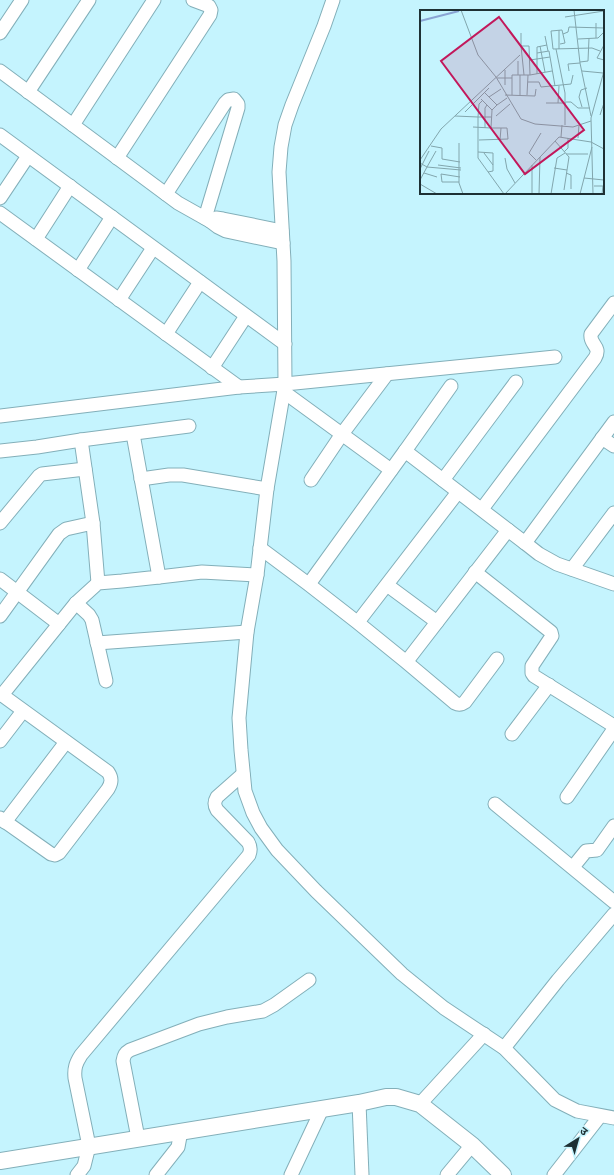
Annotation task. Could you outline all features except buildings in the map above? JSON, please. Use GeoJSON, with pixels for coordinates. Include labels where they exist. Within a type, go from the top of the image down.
{"type":"FeatureCollection","features":[{"type":"Feature","properties":{"kind":"main road"},"geometry":{"type":"LineString","coordinates":[[0,1160],[359,1103],[386,1097],[396,1097],[420,1104],[472,1144],[503,1175]]}},
{"type":"Feature","properties":{"kind":"street"},"geometry":{"type":"LineString","coordinates":[[0,33],[22,0]]}},
{"type":"Feature","properties":{"kind":"street"},"geometry":{"type":"LineString","coordinates":[[28,92],[89,0]]}},
{"type":"Feature","properties":{"kind":"street"},"geometry":{"type":"LineString","coordinates":[[73,125],[154,0]]}},
{"type":"Feature","properties":{"kind":"street"},"geometry":{"type":"LineString","coordinates":[[117,158],[210,15],[211,10],[209,6],[193,0]]}},
{"type":"Feature","properties":{"kind":"street"},"geometry":{"type":"LineString","coordinates":[[333,0],[292,105],[285,125],[281,147],[279,172],[285,344],[284,388],[266,489],[257,575],[247,632],[239,718],[245,791],[253,813],[261,828],[277,850],[316,891],[402,974],[444,1008],[504,1048],[555,1100],[577,1111],[614,1118]]}},
{"type":"Feature","properties":{"kind":"street"},"geometry":{"type":"LineString","coordinates":[[0,71],[178,203],[218,227],[226,231],[282,237]]}},
{"type":"Feature","properties":{"kind":"street"},"geometry":{"type":"LineString","coordinates":[[166,194],[225,103],[228,100],[234,99],[238,104],[238,108],[207,220]]}},
{"type":"Feature","properties":{"kind":"street"},"geometry":{"type":"LineString","coordinates":[[0,135],[285,344]]}},
{"type":"Feature","properties":{"kind":"street"},"geometry":{"type":"LineString","coordinates":[[0,198],[28,156]]}},
{"type":"Feature","properties":{"kind":"street"},"geometry":{"type":"LineString","coordinates":[[36,239],[70,186]]}},
{"type":"Feature","properties":{"kind":"street"},"geometry":{"type":"LineString","coordinates":[[0,213],[239,387]]}},
{"type":"Feature","properties":{"kind":"street"},"geometry":{"type":"LineString","coordinates":[[78,270],[112,217]]}},
{"type":"Feature","properties":{"kind":"street"},"geometry":{"type":"LineString","coordinates":[[119,300],[153,248]]}},
{"type":"Feature","properties":{"kind":"street"},"geometry":{"type":"LineString","coordinates":[[166,334],[200,282]]}},
{"type":"Feature","properties":{"kind":"street"},"geometry":{"type":"LineString","coordinates":[[482,510],[595,358],[598,352],[591,339],[591,334],[614,303]]}},
{"type":"Feature","properties":{"kind":"street"},"geometry":{"type":"LineString","coordinates":[[212,368],[246,316]]}},
{"type":"Feature","properties":{"kind":"street"},"geometry":{"type":"LineString","coordinates":[[0,416],[239,387],[284,388],[387,374],[555,357]]}},
{"type":"Feature","properties":{"kind":"street"},"geometry":{"type":"LineString","coordinates":[[311,480],[342,434],[387,374]]}},
{"type":"Feature","properties":{"kind":"street"},"geometry":{"type":"LineString","coordinates":[[443,480],[516,382]]}},
{"type":"Feature","properties":{"kind":"street"},"geometry":{"type":"LineString","coordinates":[[309,584],[451,386]]}},
{"type":"Feature","properties":{"kind":"street"},"geometry":{"type":"LineString","coordinates":[[284,388],[342,434],[391,470]]}},
{"type":"Feature","properties":{"kind":"street"},"geometry":{"type":"LineString","coordinates":[[525,543],[614,422]]}},
{"type":"Feature","properties":{"kind":"street"},"geometry":{"type":"LineString","coordinates":[[0,451],[189,426]]}},
{"type":"Feature","properties":{"kind":"street"},"geometry":{"type":"LineString","coordinates":[[133,434],[159,577]]}},
{"type":"Feature","properties":{"kind":"street"},"geometry":{"type":"LineString","coordinates":[[602,438],[614,446]]}},
{"type":"Feature","properties":{"kind":"street"},"geometry":{"type":"LineString","coordinates":[[80,440],[93,523],[98,582]]}},
{"type":"Feature","properties":{"kind":"street"},"geometry":{"type":"LineString","coordinates":[[405,451],[547,559],[572,570],[614,584]]}},
{"type":"Feature","properties":{"kind":"street"},"geometry":{"type":"LineString","coordinates":[[0,523],[42,474],[85,469]]}},
{"type":"Feature","properties":{"kind":"street"},"geometry":{"type":"LineString","coordinates":[[141,479],[169,475],[183,475],[266,489]]}},
{"type":"Feature","properties":{"kind":"street"},"geometry":{"type":"LineString","coordinates":[[358,622],[458,492]]}},
{"type":"Feature","properties":{"kind":"street"},"geometry":{"type":"LineString","coordinates":[[572,570],[614,513]]}},
{"type":"Feature","properties":{"kind":"street"},"geometry":{"type":"LineString","coordinates":[[0,616],[62,531],[93,523]]}},
{"type":"Feature","properties":{"kind":"street"},"geometry":{"type":"LineString","coordinates":[[407,661],[508,530]]}},
{"type":"Feature","properties":{"kind":"street"},"geometry":{"type":"LineString","coordinates":[[260,548],[358,622],[407,661],[455,703],[462,704],[465,702],[497,659]]}},
{"type":"Feature","properties":{"kind":"street"},"geometry":{"type":"LineString","coordinates":[[66,742],[2,820],[51,854],[55,855],[59,853],[108,789],[112,782],[111,776],[108,772],[1,695],[76,603],[98,582],[122,581],[202,572],[257,575]]}},
{"type":"Feature","properties":{"kind":"street"},"geometry":{"type":"LineString","coordinates":[[475,572],[551,632],[552,636],[532,666],[531,669],[534,676],[614,727],[567,797]]}},
{"type":"Feature","properties":{"kind":"street"},"geometry":{"type":"LineString","coordinates":[[0,579],[59,624]]}},
{"type":"Feature","properties":{"kind":"street"},"geometry":{"type":"LineString","coordinates":[[387,585],[438,622]]}},
{"type":"Feature","properties":{"kind":"street"},"geometry":{"type":"LineString","coordinates":[[76,603],[89,615],[92,620],[106,681]]}},
{"type":"Feature","properties":{"kind":"street"},"geometry":{"type":"LineString","coordinates":[[98,643],[247,632]]}},
{"type":"Feature","properties":{"kind":"street"},"geometry":{"type":"LineString","coordinates":[[512,734],[549,685]]}},
{"type":"Feature","properties":{"kind":"street"},"geometry":{"type":"LineString","coordinates":[[0,741],[23,711]]}},
{"type":"Feature","properties":{"kind":"street"},"geometry":{"type":"LineString","coordinates":[[77,1175],[84,1166],[89,1146],[75,1078],[74,1069],[76,1064],[81,1055],[249,855],[251,847],[248,842],[217,810],[215,806],[217,797],[243,774]]}},
{"type":"Feature","properties":{"kind":"street"},"geometry":{"type":"LineString","coordinates":[[496,804],[614,902]]}},
{"type":"Feature","properties":{"kind":"street"},"geometry":{"type":"LineString","coordinates":[[573,867],[586,851],[597,850],[614,826]]}},
{"type":"Feature","properties":{"kind":"street"},"geometry":{"type":"LineString","coordinates":[[504,1048],[558,980],[614,914]]}},
{"type":"Feature","properties":{"kind":"street"},"geometry":{"type":"LineString","coordinates":[[138,1138],[123,1061],[126,1053],[130,1050],[199,1024],[263,1010],[274,1005],[310,980]]}},
{"type":"Feature","properties":{"kind":"street"},"geometry":{"type":"LineString","coordinates":[[420,1104],[484,1034]]}},
{"type":"Feature","properties":{"kind":"street"},"geometry":{"type":"LineString","coordinates":[[359,1103],[362,1175]]}},
{"type":"Feature","properties":{"kind":"street"},"geometry":{"type":"LineString","coordinates":[[291,1175],[322,1109]]}},
{"type":"Feature","properties":{"kind":"street"},"geometry":{"type":"LineString","coordinates":[[554,1175],[600,1116]]}},
{"type":"Feature","properties":{"kind":"street"},"geometry":{"type":"LineString","coordinates":[[156,1175],[178,1147],[181,1131]]}},
{"type":"Feature","properties":{"kind":"street"},"geometry":{"type":"LineString","coordinates":[[447,1175],[472,1144]]}}]}
